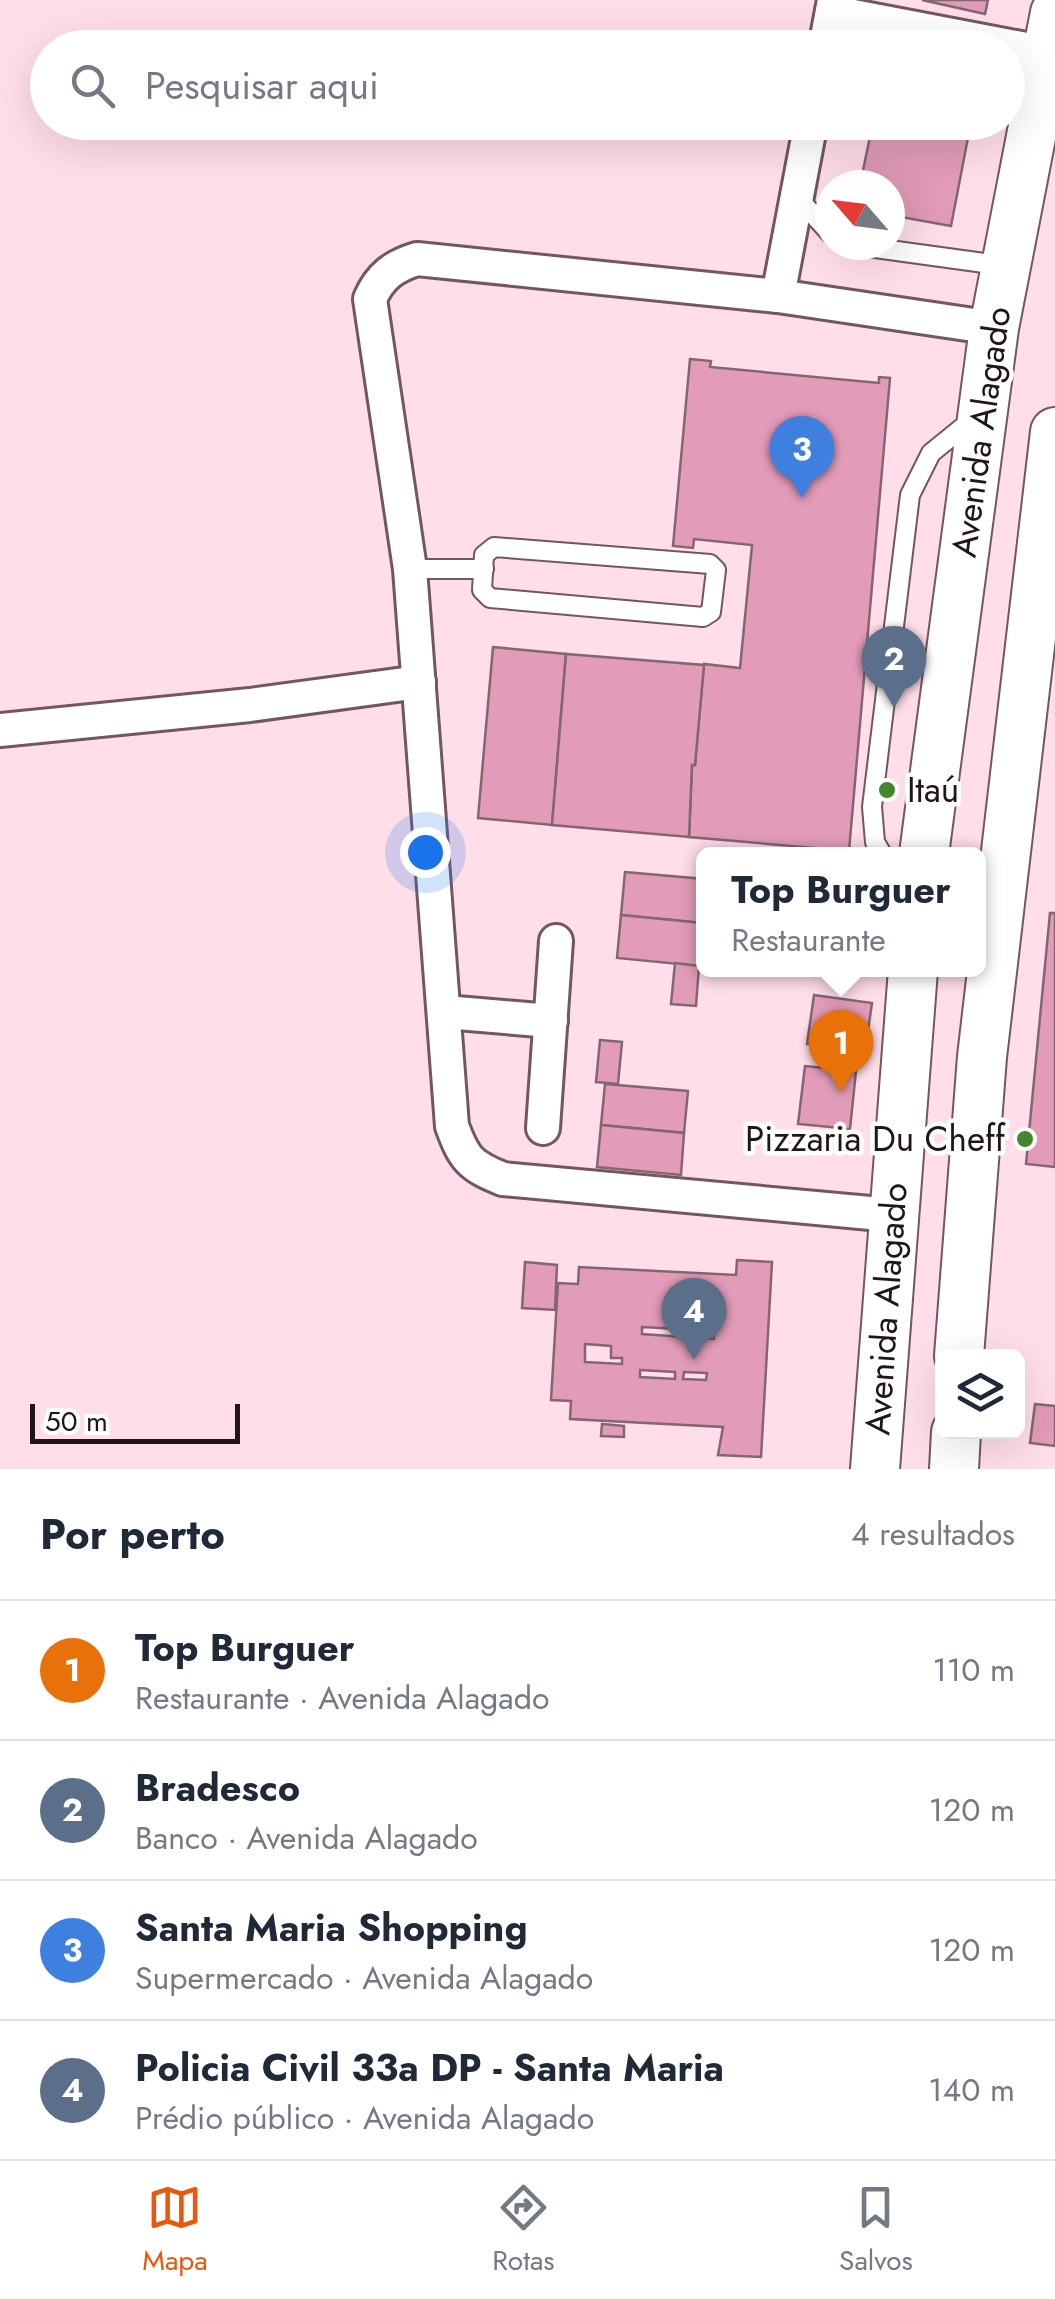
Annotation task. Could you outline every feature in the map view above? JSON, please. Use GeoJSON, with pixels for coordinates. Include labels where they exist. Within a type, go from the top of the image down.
{"type":"FeatureCollection","features":[{"type":"Feature","properties":{"kind":"main road","name":"Avenida Alagado"},"geometry":{"type":"LineString","coordinates":[[925,847],[994,328],[1051,33]]}},
{"type":"Feature","properties":{"kind":"main road","name":"Avenida Alagado"},"geometry":{"type":"LineString","coordinates":[[960,1349],[982,1057],[1046,580],[1055,432]]}},
{"type":"Feature","properties":{"kind":"main road","name":"Avenida Alagado"},"geometry":{"type":"LineString","coordinates":[[875,1469],[911,977]]}},
{"type":"Feature","properties":{"kind":"main road"},"geometry":{"type":"LineString","coordinates":[[906,1043],[923,1033],[952,1030],[972,1042],[982,1057]]}},
{"type":"Feature","properties":{"kind":"main road"},"geometry":{"type":"LineString","coordinates":[[954,1469],[956,1439]]}},
{"type":"Feature","properties":{"kind":"street"},"geometry":{"type":"LineString","coordinates":[[833,6],[1051,33]]}},
{"type":"Feature","properties":{"kind":"street"},"geometry":{"type":"LineString","coordinates":[[778,296],[808,140]]}},
{"type":"Feature","properties":{"kind":"street"},"geometry":{"type":"LineString","coordinates":[[892,1215],[503,1179],[480,1170],[462,1156],[452,1126],[410,569],[370,299],[377,283],[396,266],[418,259],[778,296],[994,328]]}},
{"type":"Feature","properties":{"kind":"street"},"geometry":{"type":"LineString","coordinates":[[0,730],[250,705],[419,682]]}},
{"type":"Feature","properties":{"kind":"street"},"geometry":{"type":"LineString","coordinates":[[543,1128],[556,940]]}},
{"type":"Feature","properties":{"kind":"street"},"geometry":{"type":"LineString","coordinates":[[445,1012],[552,1021]]}},
{"type":"Feature","properties":{"kind":"lane"},"geometry":{"type":"LineString","coordinates":[[797,196],[815,216]]}},
{"type":"Feature","properties":{"kind":"lane"},"geometry":{"type":"LineString","coordinates":[[905,252],[1006,266]]}},
{"type":"Feature","properties":{"kind":"lane"},"geometry":{"type":"LineString","coordinates":[[878,847],[872,807],[910,495],[931,452],[984,409]]}},
{"type":"Feature","properties":{"kind":"lane"},"geometry":{"type":"LineString","coordinates":[[494,547],[710,564],[716,570],[711,612],[702,617],[490,598],[482,590],[484,569],[484,555],[494,547]]}},
{"type":"Feature","properties":{"kind":"lane"},"geometry":{"type":"LineString","coordinates":[[410,569],[484,569]]}},
{"type":"Feature","properties":{"kind":"building"},"geometry":{"type":"Polygon","coordinates":[[[922,0],[988,0],[985,14],[922,0]]]}},
{"type":"Feature","properties":{"kind":"building"},"geometry":{"type":"Polygon","coordinates":[[[869,140],[968,140],[951,226],[905,218],[905,170],[863,170],[869,140]]]}},
{"type":"Feature","properties":{"kind":"building"},"geometry":{"type":"Polygon","coordinates":[[[690,359],[711,361],[710,367],[879,383],[879,377],[890,378],[849,847],[689,837],[692,765],[704,664],[740,668],[752,545],[694,539],[693,548],[673,546],[690,359]]]}},
{"type":"Feature","properties":{"kind":"building"},"geometry":{"type":"Polygon","coordinates":[[[493,647],[566,654],[552,825],[478,818],[493,647]]]}},
{"type":"Feature","properties":{"kind":"building"},"geometry":{"type":"Polygon","coordinates":[[[566,654],[704,665],[692,765],[689,837],[552,825],[566,654]]]}},
{"type":"Feature","properties":{"kind":"building"},"geometry":{"type":"Polygon","coordinates":[[[625,872],[696,878],[696,922],[621,915],[625,872]]]}},
{"type":"Feature","properties":{"kind":"building"},"geometry":{"type":"Polygon","coordinates":[[[1050,913],[1055,913],[1055,1167],[1026,1164],[1050,913]]]}},
{"type":"Feature","properties":{"kind":"building"},"geometry":{"type":"Polygon","coordinates":[[[621,915],[696,922],[696,966],[617,958],[621,915]]]}},
{"type":"Feature","properties":{"kind":"building"},"geometry":{"type":"Polygon","coordinates":[[[675,963],[696,966],[696,1006],[671,1004],[675,963]]]}},
{"type":"Feature","properties":{"kind":"building"},"geometry":{"type":"Polygon","coordinates":[[[814,995],[872,1003],[865,1052],[807,1044],[814,995]]]}},
{"type":"Feature","properties":{"kind":"building"},"geometry":{"type":"Polygon","coordinates":[[[600,1040],[622,1042],[618,1084],[596,1082],[600,1040]]]}},
{"type":"Feature","properties":{"kind":"building"},"geometry":{"type":"Polygon","coordinates":[[[805,1066],[856,1071],[850,1129],[798,1124],[805,1066]]]}},
{"type":"Feature","properties":{"kind":"building"},"geometry":{"type":"Polygon","coordinates":[[[605,1084],[688,1091],[684,1133],[601,1125],[605,1084]]]}},
{"type":"Feature","properties":{"kind":"building"},"geometry":{"type":"Polygon","coordinates":[[[601,1125],[684,1133],[681,1175],[597,1167],[601,1125]]]}},
{"type":"Feature","properties":{"kind":"building"},"geometry":{"type":"Polygon","coordinates":[[[737,1260],[772,1262],[761,1457],[718,1455],[723,1427],[570,1419],[571,1401],[551,1400],[558,1283],[578,1284],[579,1267],[736,1275],[737,1260]],[[642,1327],[642,1334],[714,1339],[714,1331],[642,1327]],[[585,1344],[585,1362],[622,1364],[622,1358],[611,1358],[611,1346],[585,1344]],[[640,1370],[640,1377],[675,1379],[675,1372],[640,1370]],[[684,1372],[683,1379],[706,1380],[707,1373],[684,1372]]]}},
{"type":"Feature","properties":{"kind":"building"},"geometry":{"type":"Polygon","coordinates":[[[525,1262],[557,1265],[555,1310],[522,1308],[525,1262]]]}},
{"type":"Feature","properties":{"kind":"building"},"geometry":{"type":"Polygon","coordinates":[[[1035,1404],[1055,1406],[1055,1446],[1030,1443],[1035,1404]]]}},
{"type":"Feature","properties":{"kind":"building"},"geometry":{"type":"Polygon","coordinates":[[[602,1424],[624,1426],[624,1437],[601,1436],[602,1424]]]}},
{"type":"Feature","properties":{"kind":"place","name":"Santa Maria Shopping"},"geometry":{"type":"Point","coordinates":[802,498]}},
{"type":"Feature","properties":{"kind":"place","name":"Bradesco"},"geometry":{"type":"Point","coordinates":[894,708]}},
{"type":"Feature","properties":{"kind":"place","name":"Itaú"},"geometry":{"type":"Point","coordinates":[887,790]}},
{"type":"Feature","properties":{"kind":"place","name":"Top Burguer"},"geometry":{"type":"Point","coordinates":[841,1092]}},
{"type":"Feature","properties":{"kind":"place","name":"Pizzaria Du Cheff"},"geometry":{"type":"Point","coordinates":[1025,1139]}},
{"type":"Feature","properties":{"kind":"place","name":"Policia Civil 33a DP - Santa Maria"},"geometry":{"type":"Point","coordinates":[694,1360]}}]}
